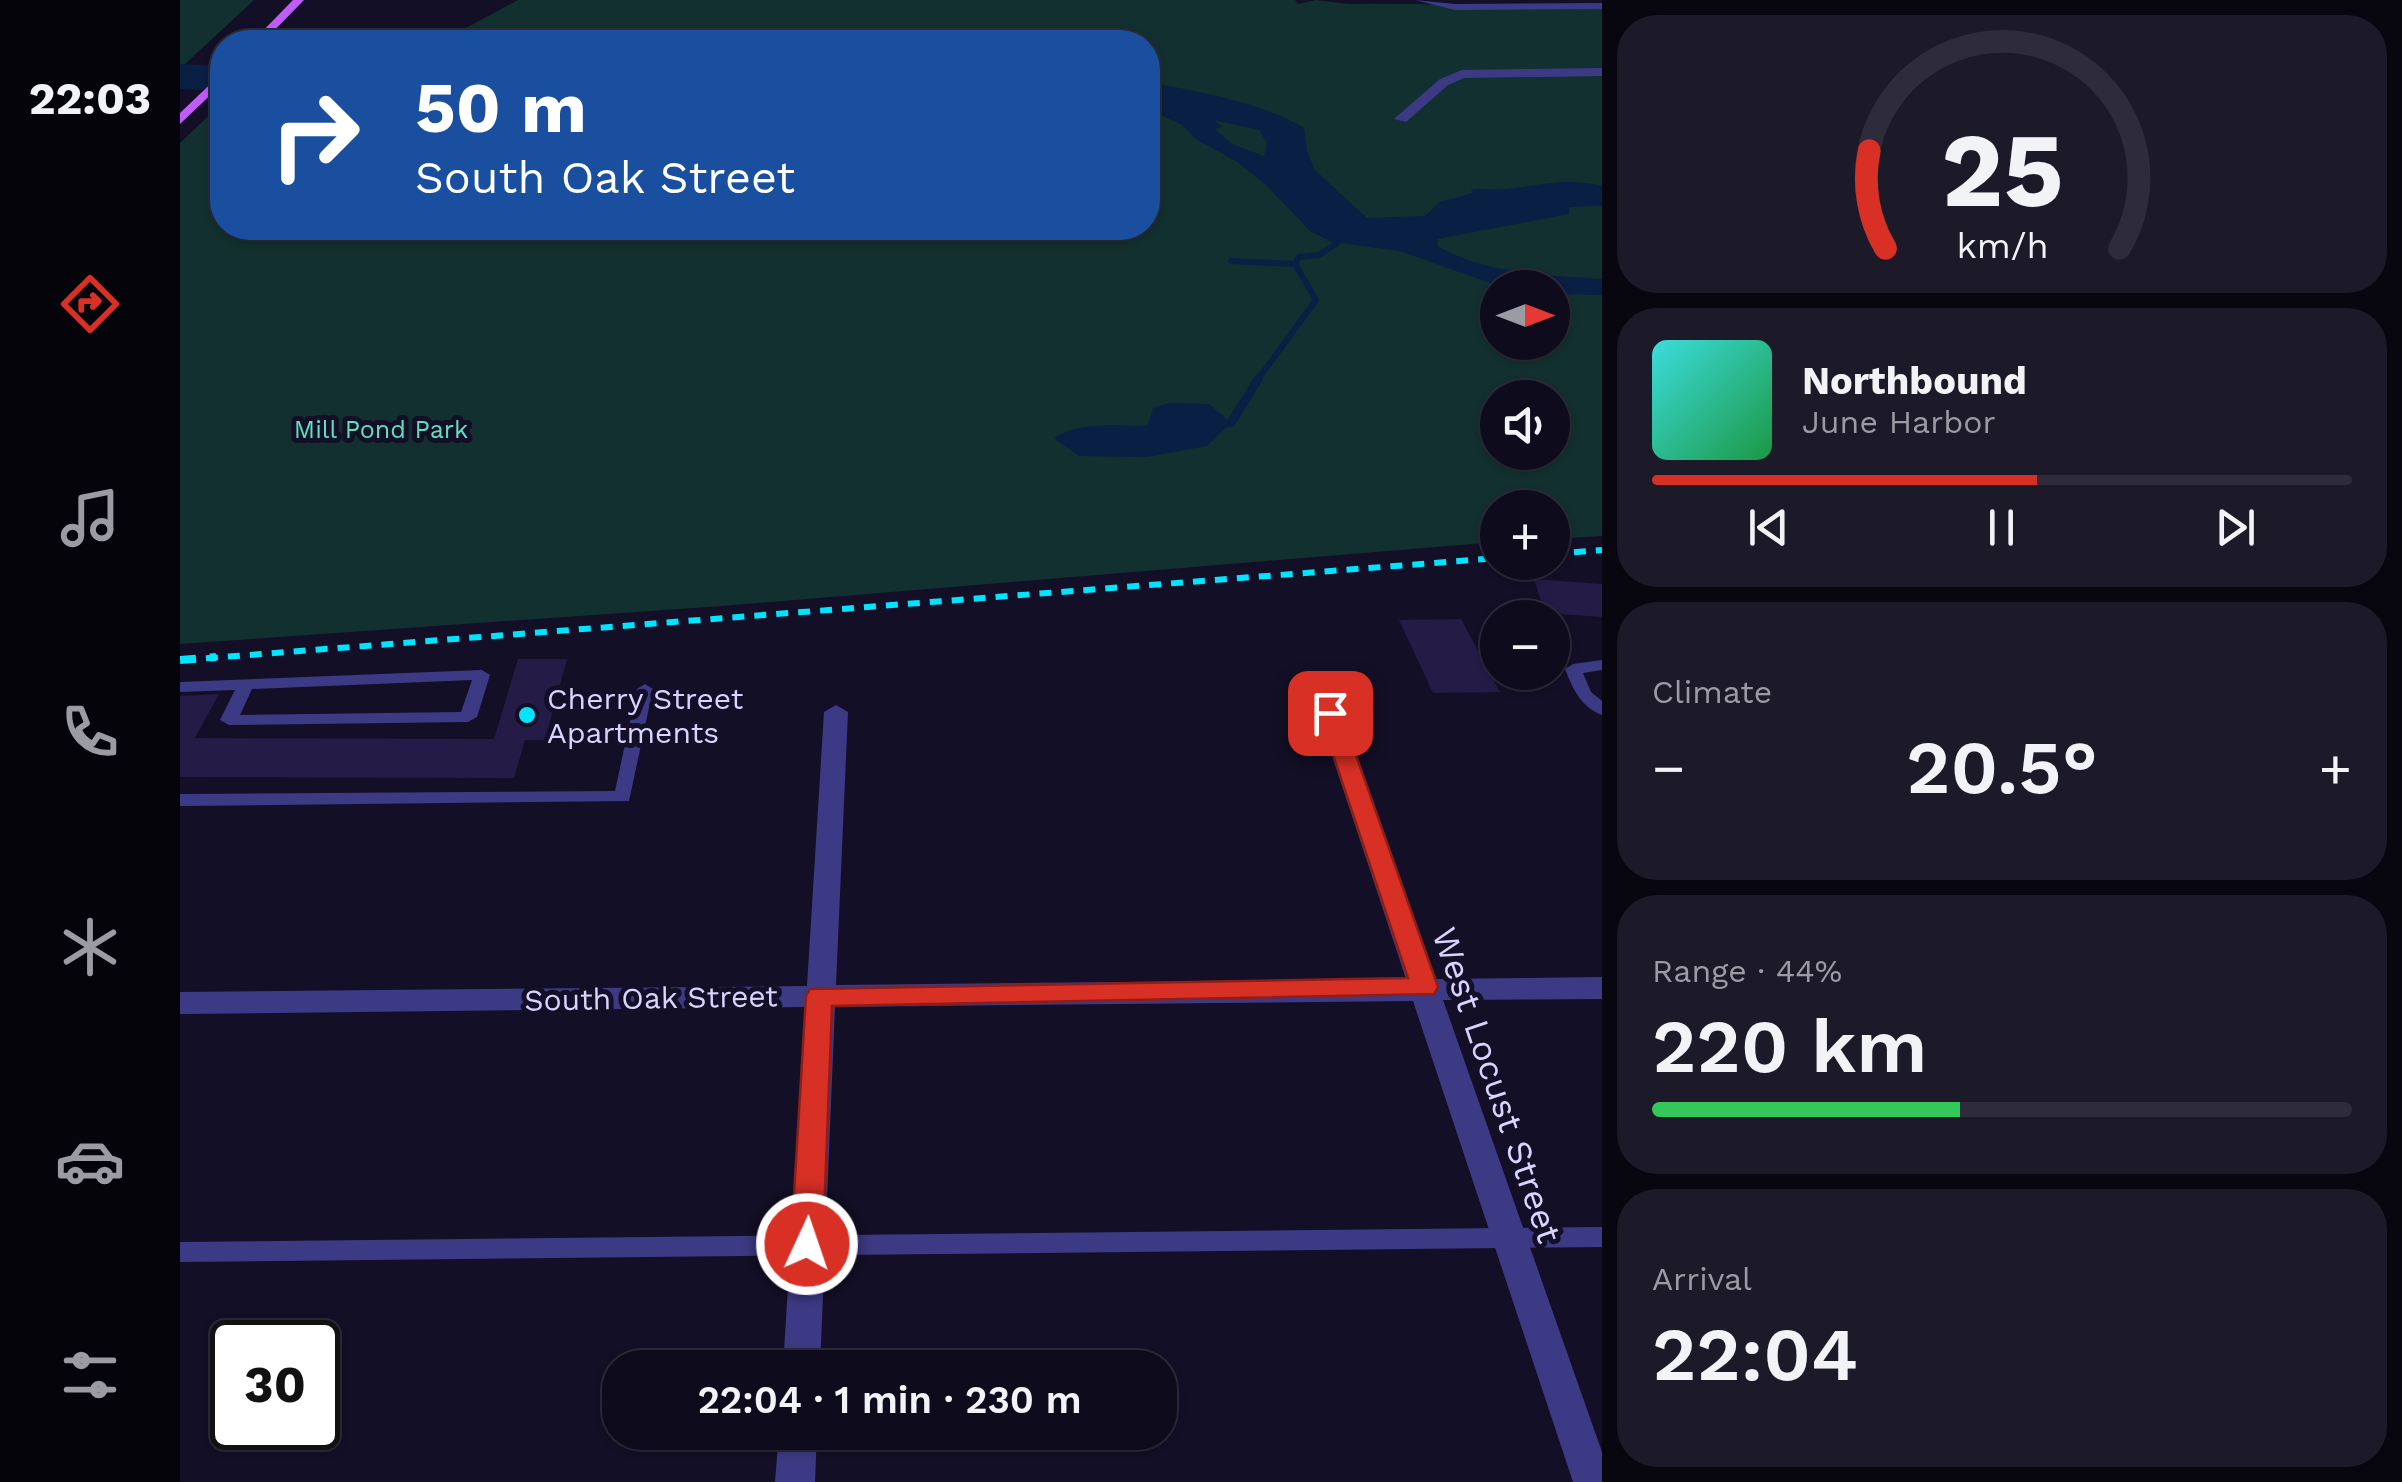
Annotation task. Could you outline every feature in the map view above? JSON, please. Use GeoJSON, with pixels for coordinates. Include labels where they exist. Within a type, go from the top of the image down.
{"type":"FeatureCollection","features":[{"type":"Feature","properties":{"kind":"main road"},"geometry":{"type":"LineString","coordinates":[[269,30],[299,0]]}},
{"type":"Feature","properties":{"kind":"main road"},"geometry":{"type":"LineString","coordinates":[[180,120],[210,90]]}},
{"type":"Feature","properties":{"kind":"street"},"geometry":{"type":"LineString","coordinates":[[1420,0],[1456,7],[1527,3],[1602,6]]}},
{"type":"Feature","properties":{"kind":"street"},"geometry":{"type":"LineString","coordinates":[[1402,119],[1444,82],[1462,74],[1602,72]]}},
{"type":"Feature","properties":{"kind":"street"},"geometry":{"type":"LineString","coordinates":[[802,1350],[836,712]]}},
{"type":"Feature","properties":{"kind":"street","name":"West Locust Street"},"geometry":{"type":"LineString","coordinates":[[1330,713],[1593,1482]]}},
{"type":"Feature","properties":{"kind":"street","name":"South Oak Street"},"geometry":{"type":"LineString","coordinates":[[180,1002],[1602,988]]}},
{"type":"Feature","properties":{"kind":"street"},"geometry":{"type":"LineString","coordinates":[[795,1482],[797,1450]]}},
{"type":"Feature","properties":{"kind":"lane"},"geometry":{"type":"LineString","coordinates":[[1602,665],[1573,669],[1584,694],[1602,710]]}},
{"type":"Feature","properties":{"kind":"lane"},"geometry":{"type":"LineString","coordinates":[[180,687],[482,675],[468,717],[229,720],[246,685]]}},
{"type":"Feature","properties":{"kind":"lane"},"geometry":{"type":"LineString","coordinates":[[180,800],[623,797],[645,689]]}},
{"type":"Feature","properties":{"kind":"lane"},"geometry":{"type":"LineString","coordinates":[[180,1252],[1602,1238]]}},
{"type":"Feature","properties":{"kind":"green space"},"geometry":{"type":"Polygon","coordinates":[[[180,0],[254,0],[222,30],[210,30],[210,41],[185,64],[180,64],[180,0]]]}},
{"type":"Feature","properties":{"kind":"green space","name":"Mill Pond Park"},"geometry":{"type":"Polygon","coordinates":[[[518,0],[1295,0],[1298,4],[1316,0],[1349,4],[1602,7],[1602,536],[1570,538],[1570,490],[1480,490],[1480,543],[722,606],[180,644],[180,143],[210,114],[210,240],[1160,240],[1160,30],[462,30],[518,0]]]}},
{"type":"Feature","properties":{"kind":"water"},"geometry":{"type":"Polygon","coordinates":[[[180,64],[210,65],[210,90],[180,89],[180,64]]]}},
{"type":"Feature","properties":{"kind":"water"},"geometry":{"type":"Polygon","coordinates":[[[1160,85],[1268,111],[1304,128],[1315,170],[1367,218],[1425,216],[1440,202],[1473,193],[1471,190],[1475,189],[1564,182],[1602,186],[1602,206],[1569,207],[1569,214],[1437,239],[1438,246],[1456,255],[1510,270],[1480,270],[1480,280],[1400,251],[1332,242],[1310,231],[1267,186],[1236,161],[1197,140],[1182,125],[1160,115],[1160,85]],[[1214,120],[1222,127],[1215,129],[1232,144],[1264,156],[1267,143],[1259,130],[1214,120]]]}},
{"type":"Feature","properties":{"kind":"water"},"geometry":{"type":"Polygon","coordinates":[[[1570,276],[1602,279],[1602,295],[1570,294],[1570,276]]]}},
{"type":"Feature","properties":{"kind":"water"},"geometry":{"type":"Polygon","coordinates":[[[1169,403],[1209,404],[1231,423],[1207,446],[1147,457],[1079,456],[1054,438],[1087,427],[1147,426],[1153,408],[1169,403]]]}},
{"type":"Feature","properties":{"kind":"building"},"geometry":{"type":"Polygon","coordinates":[[[1534,580],[1602,584],[1602,617],[1570,615],[1570,600],[1541,600],[1534,580]]]}},
{"type":"Feature","properties":{"kind":"building"},"geometry":{"type":"Polygon","coordinates":[[[1461,619],[1480,655],[1480,690],[1500,692],[1433,693],[1399,620],[1461,619]]]}},
{"type":"Feature","properties":{"kind":"building","name":"Cherry Street Apartments"},"geometry":{"type":"Polygon","coordinates":[[[518,659],[567,659],[545,740],[525,740],[514,778],[180,777],[180,696],[219,694],[195,738],[494,739],[518,659]]]}},
{"type":"Feature","properties":{"kind":"waterway"},"geometry":{"type":"LineString","coordinates":[[1295,264],[1299,257],[1319,255],[1337,243]]}},
{"type":"Feature","properties":{"kind":"waterway"},"geometry":{"type":"LineString","coordinates":[[1231,261],[1295,264]]}},
{"type":"Feature","properties":{"kind":"waterway"},"geometry":{"type":"LineString","coordinates":[[1257,381],[1316,300],[1295,264]]}},
{"type":"Feature","properties":{"kind":"waterway"},"geometry":{"type":"LineString","coordinates":[[1231,423],[1257,381]]}},
{"type":"Feature","properties":{"kind":"railway"},"geometry":{"type":"LineString","coordinates":[[1570,553],[1602,550]]}},
{"type":"Feature","properties":{"kind":"railway"},"geometry":{"type":"LineString","coordinates":[[184,660],[1480,559]]}},
{"type":"Feature","properties":{"kind":"railway"},"geometry":{"type":"LineString","coordinates":[[180,660],[216,657]]}},
{"type":"Feature","properties":{"kind":"place","name":"Cherry Street Apartments"},"geometry":{"type":"Point","coordinates":[527,715]}},
{"type":"Feature","properties":{"kind":"route"},"geometry":{"type":"LineString","coordinates":[[807,1244],[819,996],[1424,987],[1330,713]]}}]}
